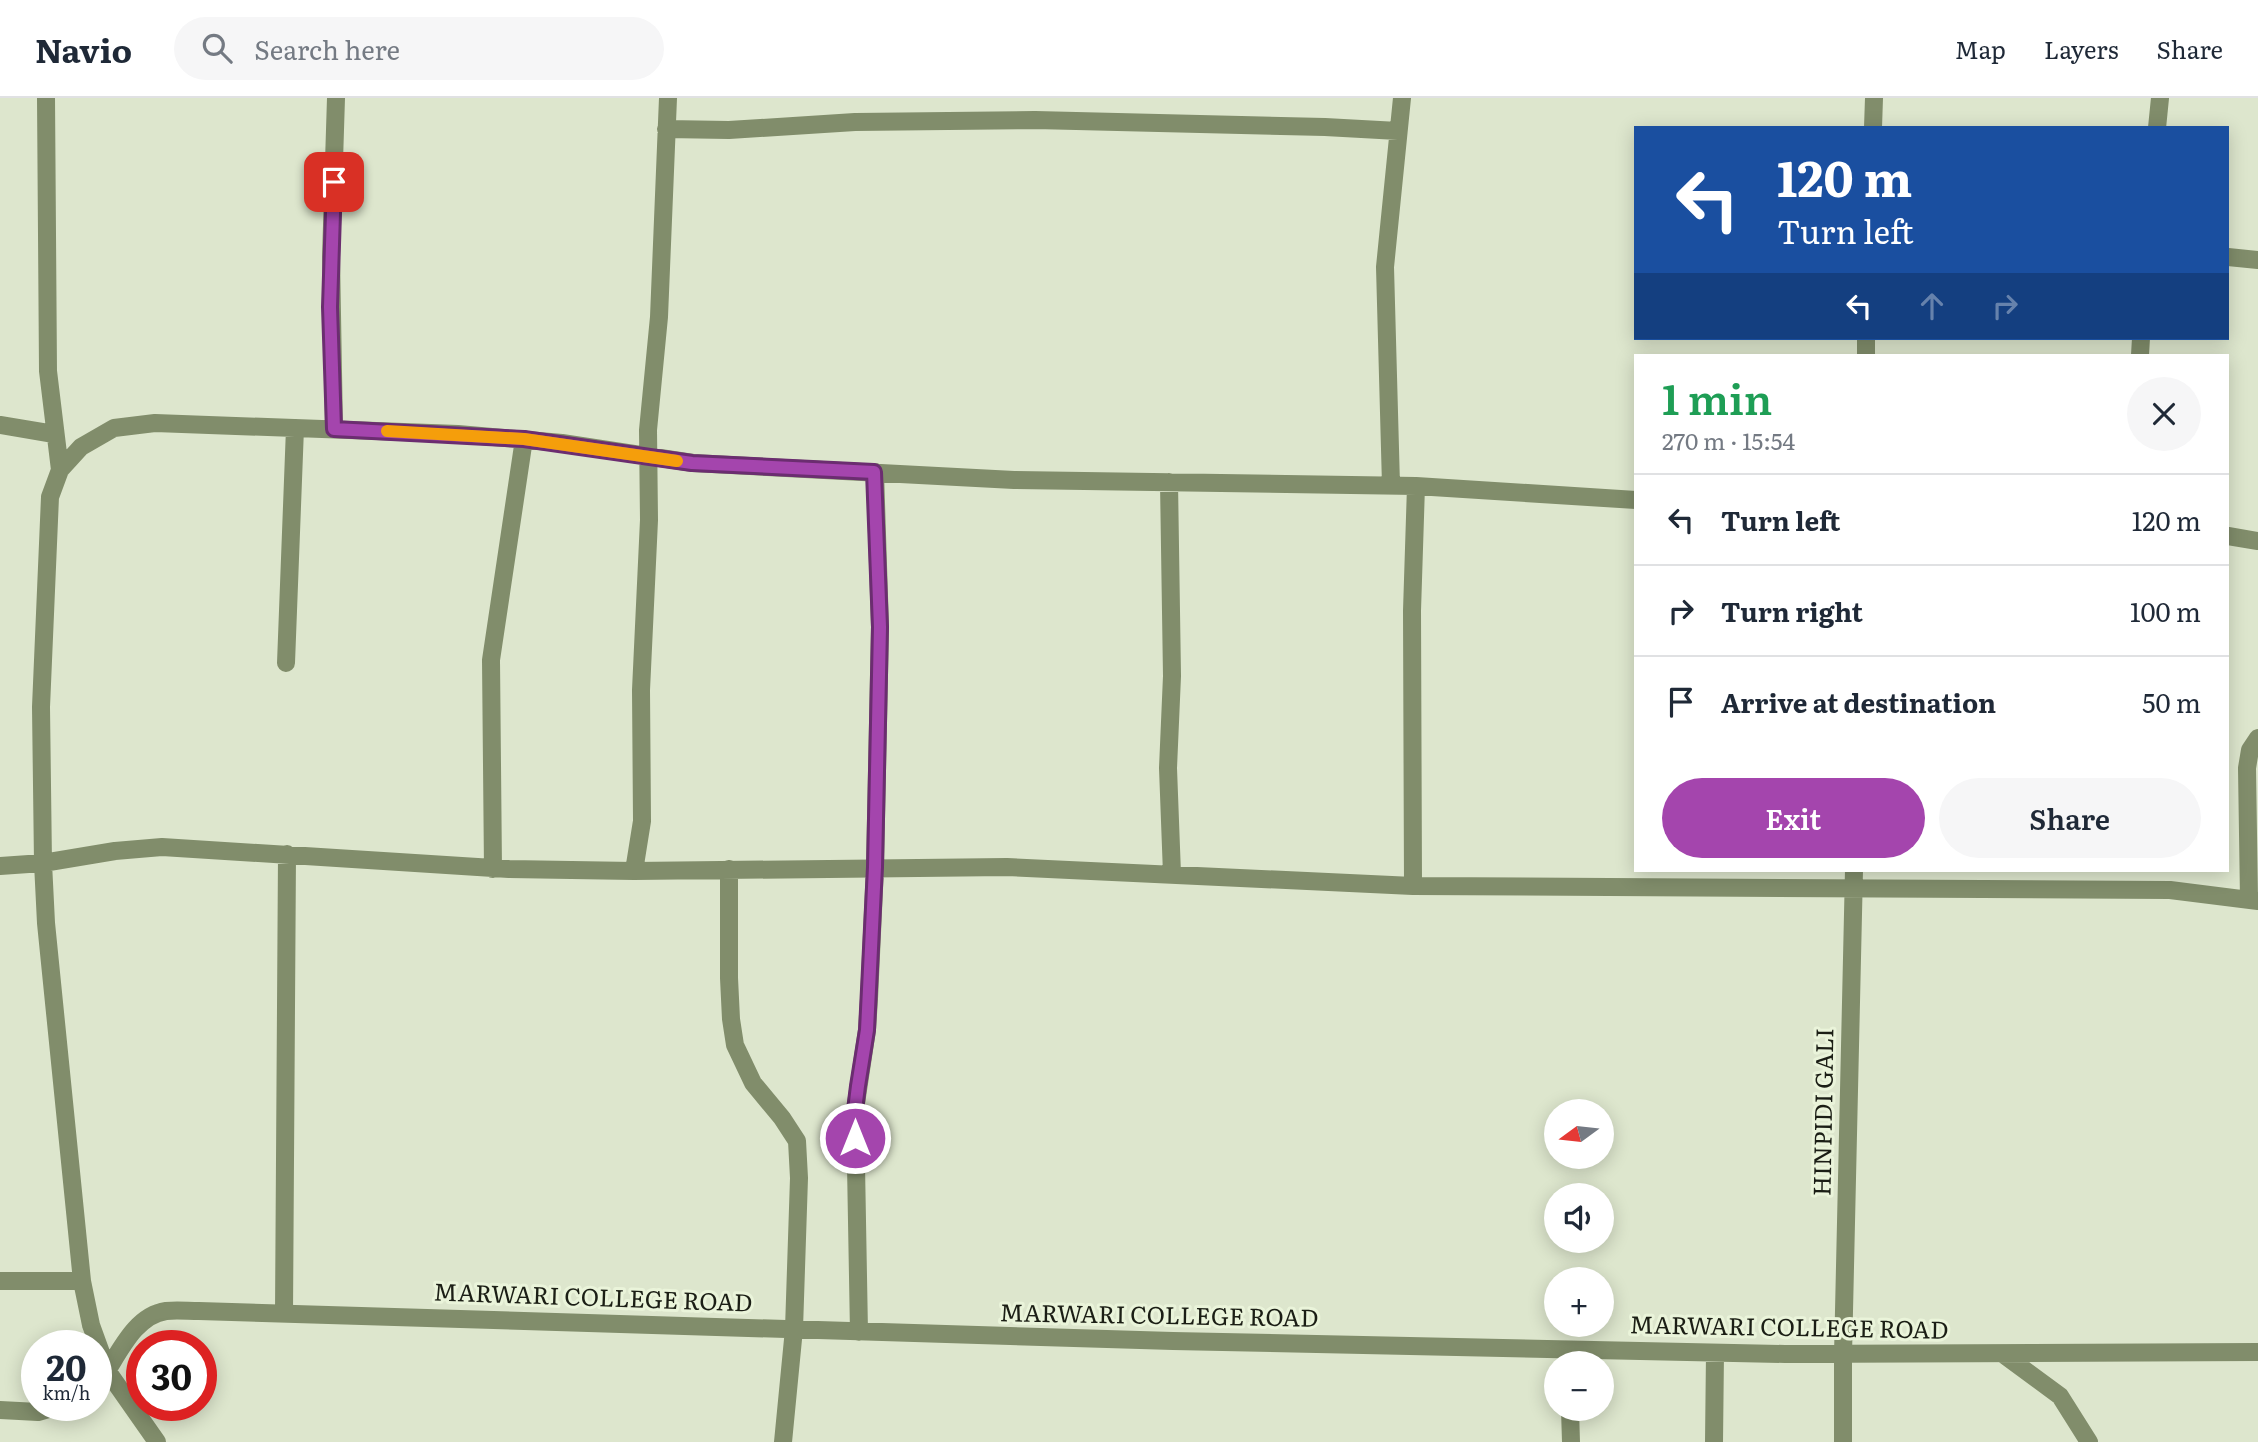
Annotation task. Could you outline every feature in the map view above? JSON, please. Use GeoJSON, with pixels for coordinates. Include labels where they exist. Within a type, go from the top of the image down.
{"type":"FeatureCollection","features":[{"type":"Feature","properties":{"kind":"street"},"geometry":{"type":"LineString","coordinates":[[46,98],[48,371],[60,470]]}},
{"type":"Feature","properties":{"kind":"street"},"geometry":{"type":"LineString","coordinates":[[334,429],[330,282],[336,98]]}},
{"type":"Feature","properties":{"kind":"street"},"geometry":{"type":"LineString","coordinates":[[634,871],[642,821],[641,690],[649,520],[647,456],[659,317],[668,98]]}},
{"type":"Feature","properties":{"kind":"street"},"geometry":{"type":"LineString","coordinates":[[1391,485],[1385,267],[1402,98]]}},
{"type":"Feature","properties":{"kind":"street"},"geometry":{"type":"LineString","coordinates":[[1873,126],[1874,98]]}},
{"type":"Feature","properties":{"kind":"street"},"geometry":{"type":"LineString","coordinates":[[2157,126],[2160,98]]}},
{"type":"Feature","properties":{"kind":"street"},"geometry":{"type":"LineString","coordinates":[[666,128],[729,130],[855,122],[1035,120],[1398,131]]}},
{"type":"Feature","properties":{"kind":"street"},"geometry":{"type":"LineString","coordinates":[[2229,257],[2258,260]]}},
{"type":"Feature","properties":{"kind":"street"},"geometry":{"type":"LineString","coordinates":[[93,1330],[82,1281],[46,923],[41,707],[50,497],[60,470],[81,447],[114,429],[155,423],[334,429],[524,439],[692,463],[1014,480],[1391,485],[1634,500]]}},
{"type":"Feature","properties":{"kind":"street"},"geometry":{"type":"LineString","coordinates":[[0,425],[54,434]]}},
{"type":"Feature","properties":{"kind":"street"},"geometry":{"type":"LineString","coordinates":[[286,663],[295,428]]}},
{"type":"Feature","properties":{"kind":"street"},"geometry":{"type":"LineString","coordinates":[[492,869],[491,660],[524,439]]}},
{"type":"Feature","properties":{"kind":"street"},"geometry":{"type":"LineString","coordinates":[[859,1332],[855,1110],[867,1030],[875,867],[880,627],[874,472]]}},
{"type":"Feature","properties":{"kind":"street"},"geometry":{"type":"LineString","coordinates":[[1169,482],[1172,676],[1168,768],[1172,874]]}},
{"type":"Feature","properties":{"kind":"street"},"geometry":{"type":"LineString","coordinates":[[1413,886],[1412,611],[1416,486]]}},
{"type":"Feature","properties":{"kind":"street"},"geometry":{"type":"LineString","coordinates":[[2229,536],[2258,541]]}},
{"type":"Feature","properties":{"kind":"street"},"geometry":{"type":"LineString","coordinates":[[0,866],[43,863],[115,850],[162,847],[492,869],[634,871],[1007,867],[1413,886],[2170,890],[2253,900],[2247,768],[2250,750],[2258,738]]}},
{"type":"Feature","properties":{"kind":"street"},"geometry":{"type":"LineString","coordinates":[[284,1313],[287,854]]}},
{"type":"Feature","properties":{"kind":"street"},"geometry":{"type":"LineString","coordinates":[[729,869],[729,978],[735,1045],[753,1083],[797,1141],[799,1178],[794,1329],[783,1442]]}},
{"type":"Feature","properties":{"kind":"street","name":"HINPIDI GALI"},"geometry":{"type":"LineString","coordinates":[[1843,1442],[1854,872]]}},
{"type":"Feature","properties":{"kind":"street"},"geometry":{"type":"LineString","coordinates":[[0,1281],[82,1281]]}},
{"type":"Feature","properties":{"kind":"street","name":"MARWARI COLLEGE ROAD"},"geometry":{"type":"LineString","coordinates":[[112,1365],[130,1336],[145,1319],[164,1311],[794,1329],[1544,1355]]}},
{"type":"Feature","properties":{"kind":"street","name":"MARWARI COLLEGE ROAD"},"geometry":{"type":"LineString","coordinates":[[1614,1355],[2258,1352]]}},
{"type":"Feature","properties":{"kind":"street"},"geometry":{"type":"LineString","coordinates":[[1714,1442],[1716,1353]]}},
{"type":"Feature","properties":{"kind":"street"},"geometry":{"type":"LineString","coordinates":[[2003,1354],[2060,1396],[2089,1442]]}},
{"type":"Feature","properties":{"kind":"street"},"geometry":{"type":"LineString","coordinates":[[112,1378],[157,1442]]}},
{"type":"Feature","properties":{"kind":"street"},"geometry":{"type":"LineString","coordinates":[[0,1410],[21,1411]]}},
{"type":"Feature","properties":{"kind":"street"},"geometry":{"type":"LineString","coordinates":[[1570,1421],[1571,1442]]}},
{"type":"Feature","properties":{"kind":"slow traffic"},"geometry":{"type":"LineString","coordinates":[[387,431],[524,439],[677,461]]}},
{"type":"Feature","properties":{"kind":"route"},"geometry":{"type":"LineString","coordinates":[[334,182],[330,307],[334,429],[524,439],[692,463],[874,472],[880,627],[875,867],[867,1030],[855,1110],[855,1138]]}}]}
